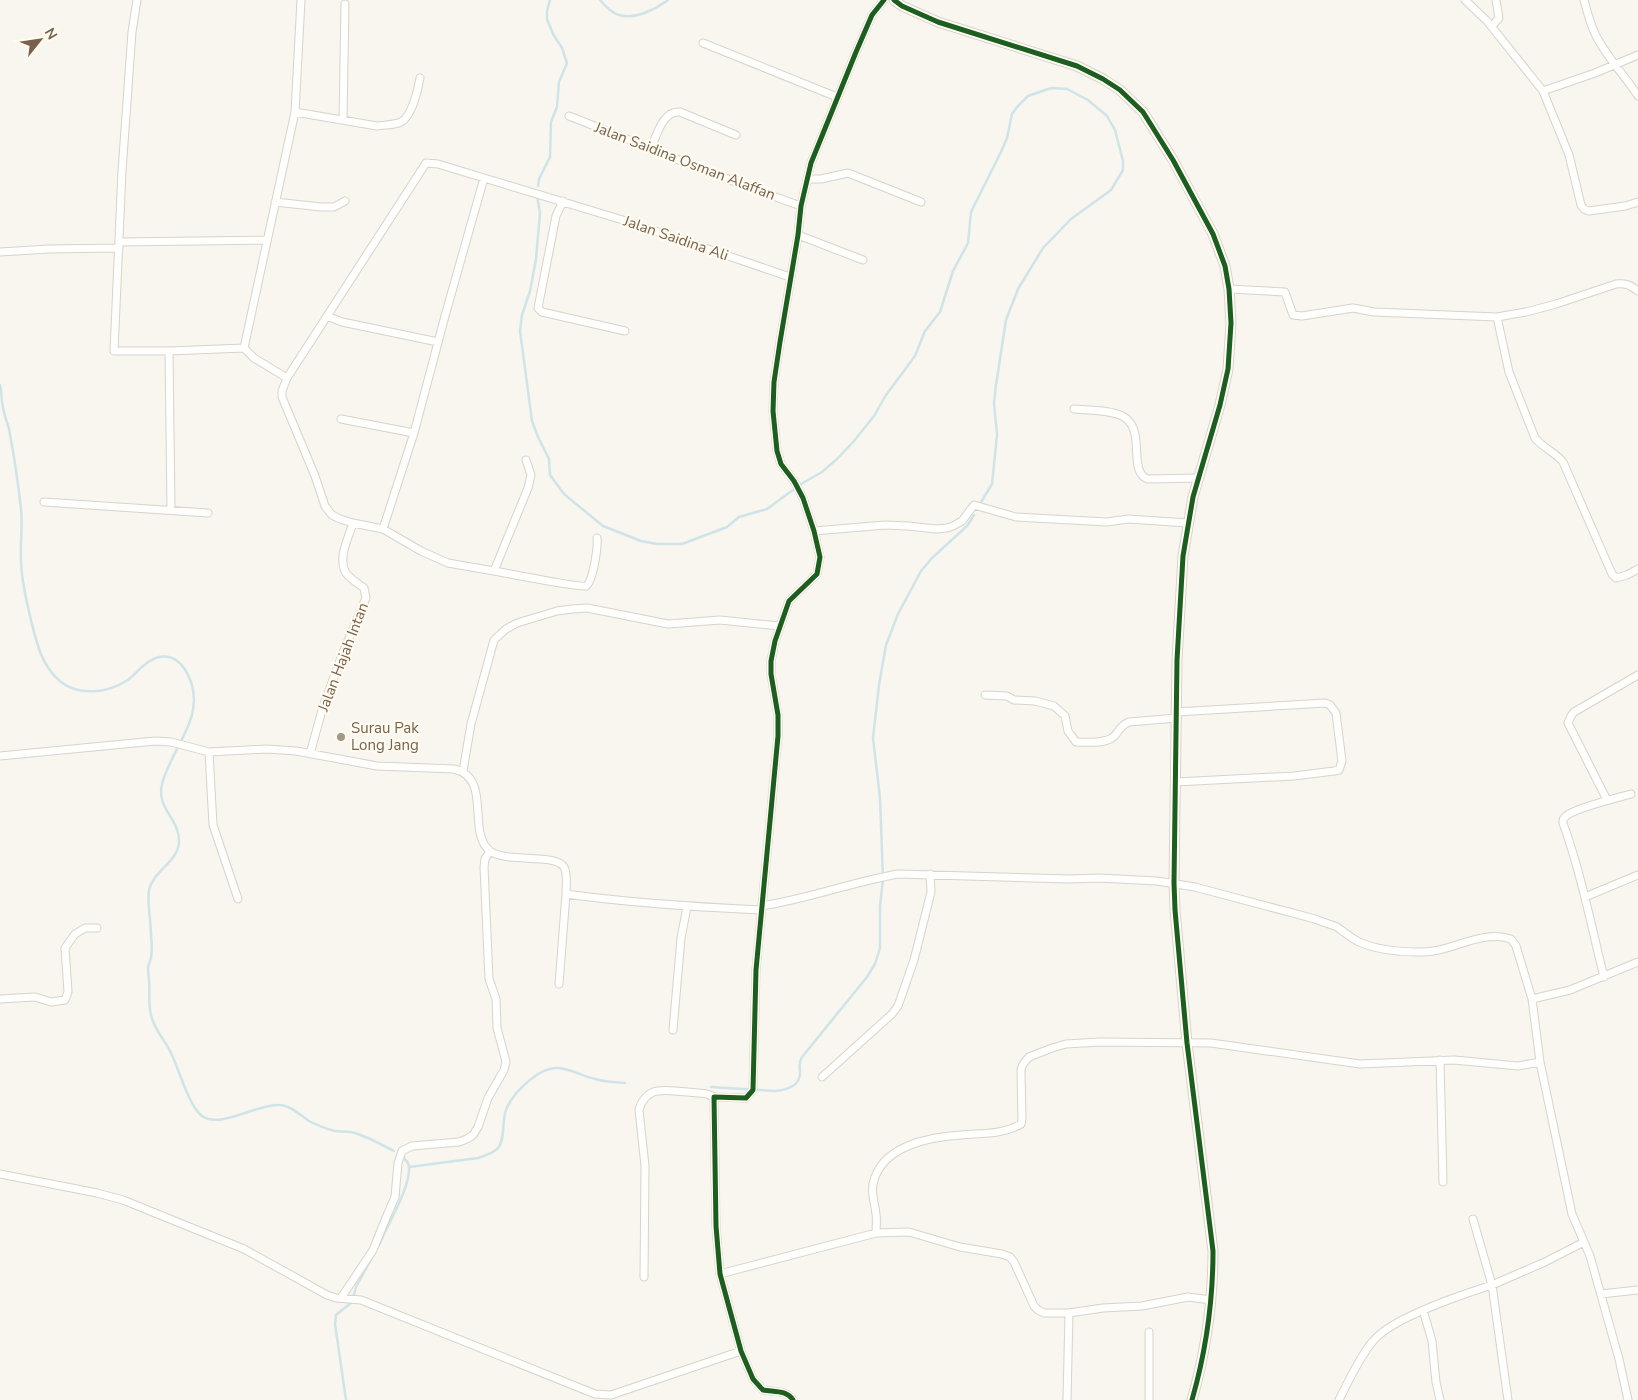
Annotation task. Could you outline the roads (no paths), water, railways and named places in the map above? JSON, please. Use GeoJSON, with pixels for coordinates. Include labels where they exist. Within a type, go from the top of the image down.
{"type":"FeatureCollection","features":[{"type":"Feature","properties":{"kind":"street"},"geometry":{"type":"LineString","coordinates":[[137,0],[132,32],[122,171],[114,351],[244,348],[254,358],[287,378]]}},
{"type":"Feature","properties":{"kind":"street"},"geometry":{"type":"LineString","coordinates":[[244,348],[295,112],[301,0]]}},
{"type":"Feature","properties":{"kind":"street"},"geometry":{"type":"LineString","coordinates":[[644,1277],[645,1166],[640,1106],[646,1097],[658,1090],[707,1094],[714,1097],[746,1098],[751,1094],[754,1086],[756,970],[778,736],[778,715],[771,674],[771,661],[789,601],[817,574],[820,556],[814,532],[799,490],[778,458],[773,411],[774,382],[801,206],[811,164],[872,15],[884,0]]}},
{"type":"Feature","properties":{"kind":"street"},"geometry":{"type":"LineString","coordinates":[[894,0],[902,6],[938,22],[1077,66],[1103,79],[1129,98],[1147,118],[1173,160],[1213,234],[1225,266],[1229,289],[1230,323],[1228,369],[1188,523],[1183,556],[1179,619],[1175,910],[1187,1043],[1212,1241],[1213,1273],[1204,1353],[1192,1400]]}},
{"type":"Feature","properties":{"kind":"street"},"geometry":{"type":"LineString","coordinates":[[1465,0],[1492,26],[1543,91],[1565,141],[1581,205],[1584,209],[1625,206],[1638,202]]}},
{"type":"Feature","properties":{"kind":"street"},"geometry":{"type":"LineString","coordinates":[[1492,26],[1499,18],[1496,0]]}},
{"type":"Feature","properties":{"kind":"street"},"geometry":{"type":"LineString","coordinates":[[1584,0],[1599,42],[1638,96]]}},
{"type":"Feature","properties":{"kind":"street"},"geometry":{"type":"LineString","coordinates":[[343,120],[345,4]]}},
{"type":"Feature","properties":{"kind":"street"},"geometry":{"type":"LineString","coordinates":[[703,43],[837,97]]}},
{"type":"Feature","properties":{"kind":"street"},"geometry":{"type":"LineString","coordinates":[[1543,91],[1638,56]]}},
{"type":"Feature","properties":{"kind":"street"},"geometry":{"type":"LineString","coordinates":[[295,112],[377,126],[401,122],[408,116],[420,78]]}},
{"type":"Feature","properties":{"kind":"street"},"geometry":{"type":"LineString","coordinates":[[651,148],[667,115],[675,111],[736,135]]}},
{"type":"Feature","properties":{"kind":"street","name":"Jalan Saidina Osman Alaffan"},"geometry":{"type":"LineString","coordinates":[[568,116],[651,148],[716,176],[801,206]]}},
{"type":"Feature","properties":{"kind":"street","name":"Jalan Saidina Ali"},"geometry":{"type":"LineString","coordinates":[[327,316],[426,163],[438,164],[563,201],[790,277]]}},
{"type":"Feature","properties":{"kind":"street"},"geometry":{"type":"LineString","coordinates":[[808,179],[821,180],[848,173],[921,202]]}},
{"type":"Feature","properties":{"kind":"street"},"geometry":{"type":"LineString","coordinates":[[383,529],[414,433],[484,178]]}},
{"type":"Feature","properties":{"kind":"street"},"geometry":{"type":"LineString","coordinates":[[276,202],[327,207],[339,206],[345,201]]}},
{"type":"Feature","properties":{"kind":"street"},"geometry":{"type":"LineString","coordinates":[[563,201],[556,216],[538,308],[542,312],[625,331]]}},
{"type":"Feature","properties":{"kind":"street"},"geometry":{"type":"LineString","coordinates":[[798,235],[863,260]]}},
{"type":"Feature","properties":{"kind":"street"},"geometry":{"type":"LineString","coordinates":[[0,252],[119,245],[267,240]]}},
{"type":"Feature","properties":{"kind":"street"},"geometry":{"type":"LineString","coordinates":[[1229,289],[1285,292],[1293,315],[1302,316],[1354,308],[1374,312],[1497,317],[1556,304],[1616,284],[1624,283],[1638,291]]}},
{"type":"Feature","properties":{"kind":"street"},"geometry":{"type":"LineString","coordinates":[[438,342],[342,322],[327,316],[287,378],[282,391],[282,397],[315,476],[325,506],[332,515],[340,520],[383,529],[421,551],[448,563],[584,587],[590,580],[598,546],[597,538]]}},
{"type":"Feature","properties":{"kind":"street"},"geometry":{"type":"LineString","coordinates":[[1497,317],[1509,372],[1535,438],[1539,444],[1559,456],[1563,462],[1612,574],[1616,578],[1638,569]]}},
{"type":"Feature","properties":{"kind":"street"},"geometry":{"type":"LineString","coordinates":[[169,351],[172,510]]}},
{"type":"Feature","properties":{"kind":"street"},"geometry":{"type":"LineString","coordinates":[[1074,409],[1116,414],[1126,418],[1135,432],[1139,470],[1142,476],[1148,480],[1199,478]]}},
{"type":"Feature","properties":{"kind":"street"},"geometry":{"type":"LineString","coordinates":[[340,419],[414,433]]}},
{"type":"Feature","properties":{"kind":"street"},"geometry":{"type":"LineString","coordinates":[[494,571],[528,488],[531,475],[526,460]]}},
{"type":"Feature","properties":{"kind":"street"},"geometry":{"type":"LineString","coordinates":[[44,502],[208,512]]}},
{"type":"Feature","properties":{"kind":"street"},"geometry":{"type":"LineString","coordinates":[[814,532],[885,525],[936,529],[947,528],[962,521],[974,505],[1016,517],[1107,522],[1128,519],[1188,523]]}},
{"type":"Feature","properties":{"kind":"street","name":"Jalan Hajah Intan"},"geometry":{"type":"LineString","coordinates":[[310,754],[326,701],[366,598],[364,588],[347,574],[344,566],[344,553],[353,523]]}},
{"type":"Feature","properties":{"kind":"street"},"geometry":{"type":"LineString","coordinates":[[463,772],[471,724],[494,640],[506,629],[557,611],[572,608],[587,608],[668,624],[720,620],[780,626]]}},
{"type":"Feature","properties":{"kind":"street"},"geometry":{"type":"LineString","coordinates":[[1607,800],[1568,723],[1570,716],[1574,712],[1638,675]]}},
{"type":"Feature","properties":{"kind":"street"},"geometry":{"type":"LineString","coordinates":[[984,696],[1008,696],[1014,700],[1035,701],[1054,706],[1065,716],[1068,731],[1076,742],[1111,739],[1122,725],[1129,722],[1177,715],[1325,702],[1336,713],[1342,761],[1339,770],[1294,776],[1176,782]]}},
{"type":"Feature","properties":{"kind":"street"},"geometry":{"type":"LineString","coordinates":[[0,756],[155,741],[171,742],[209,752],[267,749],[310,754],[376,766],[444,768],[463,772],[472,781],[481,833],[490,851],[504,856],[557,861],[564,867],[566,894],[559,984]]}},
{"type":"Feature","properties":{"kind":"street"},"geometry":{"type":"LineString","coordinates":[[209,752],[213,825],[238,899]]}},
{"type":"Feature","properties":{"kind":"street"},"geometry":{"type":"LineString","coordinates":[[1604,976],[1574,855],[1563,823],[1567,815],[1607,800],[1631,794]]}},
{"type":"Feature","properties":{"kind":"street"},"geometry":{"type":"LineString","coordinates":[[345,1298],[372,1250],[395,1197],[398,1163],[402,1151],[412,1146],[460,1142],[467,1139],[478,1127],[488,1098],[504,1070],[506,1062],[497,1028],[496,999],[489,978],[484,867],[485,859],[490,851]]}},
{"type":"Feature","properties":{"kind":"street"},"geometry":{"type":"LineString","coordinates":[[566,894],[687,907],[761,908],[873,878],[898,874],[1121,879],[1174,883],[1195,887],[1315,919],[1330,924],[1358,942],[1369,946],[1431,952],[1471,941],[1499,936],[1511,939],[1516,946],[1532,999],[1540,1062],[1572,1214],[1584,1242],[1601,1294],[1628,1400]]}},
{"type":"Feature","properties":{"kind":"street"},"geometry":{"type":"LineString","coordinates":[[822,1077],[892,1014],[898,1006],[914,960],[930,892],[930,874]]}},
{"type":"Feature","properties":{"kind":"street"},"geometry":{"type":"LineString","coordinates":[[1585,897],[1638,875]]}},
{"type":"Feature","properties":{"kind":"street"},"geometry":{"type":"LineString","coordinates":[[673,1030],[681,938],[687,907]]}},
{"type":"Feature","properties":{"kind":"street"},"geometry":{"type":"LineString","coordinates":[[0,998],[36,997],[51,1002],[65,1000],[68,992],[65,948],[75,934],[85,928],[97,928]]}},
{"type":"Feature","properties":{"kind":"street"},"geometry":{"type":"LineString","coordinates":[[1532,999],[1570,990],[1638,962]]}},
{"type":"Feature","properties":{"kind":"street"},"geometry":{"type":"LineString","coordinates":[[876,1233],[876,1215],[872,1189],[873,1181],[885,1160],[898,1150],[926,1141],[942,1137],[995,1133],[1021,1124],[1020,1070],[1029,1057],[1052,1048],[1082,1043],[1211,1043],[1360,1064],[1440,1060],[1518,1066],[1540,1062]]}},
{"type":"Feature","properties":{"kind":"street"},"geometry":{"type":"LineString","coordinates":[[1440,1060],[1443,1182]]}},
{"type":"Feature","properties":{"kind":"street"},"geometry":{"type":"LineString","coordinates":[[714,1097],[716,1226],[720,1274],[741,1352],[748,1370],[760,1388],[786,1393],[793,1400]]}},
{"type":"Feature","properties":{"kind":"street"},"geometry":{"type":"LineString","coordinates":[[0,1174],[97,1193],[122,1200],[244,1250],[327,1296],[361,1300],[595,1394],[611,1395],[622,1392],[741,1352]]}},
{"type":"Feature","properties":{"kind":"street"},"geometry":{"type":"LineString","coordinates":[[1473,1219],[1492,1285],[1508,1400]]}},
{"type":"Feature","properties":{"kind":"street"},"geometry":{"type":"LineString","coordinates":[[720,1274],[876,1233],[909,1232],[960,1247],[1010,1257],[1038,1310],[1044,1313],[1069,1313],[1103,1308],[1142,1306],[1188,1298],[1211,1300]]}},
{"type":"Feature","properties":{"kind":"street"},"geometry":{"type":"LineString","coordinates":[[1339,1400],[1375,1338],[1392,1325],[1423,1310],[1492,1285],[1546,1262],[1584,1242]]}},
{"type":"Feature","properties":{"kind":"street"},"geometry":{"type":"LineString","coordinates":[[1601,1294],[1638,1290]]}},
{"type":"Feature","properties":{"kind":"street"},"geometry":{"type":"LineString","coordinates":[[1423,1310],[1432,1341],[1436,1382],[1440,1400]]}},
{"type":"Feature","properties":{"kind":"street"},"geometry":{"type":"LineString","coordinates":[[1067,1400],[1069,1313]]}},
{"type":"Feature","properties":{"kind":"street"},"geometry":{"type":"LineString","coordinates":[[1149,1332],[1149,1400]]}},
{"type":"Feature","properties":{"kind":"waterway"},"geometry":{"type":"LineString","coordinates":[[538,186],[539,179],[550,157],[551,122],[557,107],[559,82],[567,63],[562,48],[553,34],[547,19],[550,0]]}},
{"type":"Feature","properties":{"kind":"waterway"},"geometry":{"type":"LineString","coordinates":[[600,0],[613,13],[625,16],[645,13],[668,0]]}},
{"type":"Feature","properties":{"kind":"waterway"},"geometry":{"type":"LineString","coordinates":[[537,196],[540,213],[536,259],[530,291],[522,315],[520,331],[532,421],[549,459],[550,475],[564,494],[603,526],[641,541],[657,544],[682,544],[727,527],[739,517],[767,509],[801,484],[822,472],[854,441],[874,416],[886,395],[915,356],[925,331],[940,312],[953,271],[968,243],[971,212],[1007,138],[1012,114],[1028,96],[1051,88],[1067,89],[1088,100],[1107,116],[1115,130],[1123,161],[1123,170],[1111,190],[1071,219],[1043,248],[1018,289],[1006,320],[996,385],[994,403],[997,435],[992,484],[981,502]]}},
{"type":"Feature","properties":{"kind":"waterway"},"geometry":{"type":"LineString","coordinates":[[0,385],[3,410],[13,449],[20,499],[22,521],[21,567],[24,588],[37,644],[44,661],[54,676],[61,682],[85,691],[102,690],[119,685],[131,678],[151,660],[158,657],[172,658],[177,661],[183,666],[191,682],[194,696],[190,721],[166,771],[162,784],[162,800],[176,827],[179,842],[178,849],[155,877],[149,890],[152,947],[148,969],[151,1015],[157,1031],[172,1055],[193,1104],[202,1116],[219,1120],[260,1108],[283,1105],[322,1127],[335,1131],[355,1133],[394,1151]]}},
{"type":"Feature","properties":{"kind":"waterway"},"geometry":{"type":"LineString","coordinates":[[711,1087],[776,1091],[784,1090],[795,1084],[798,1081],[802,1057],[867,977],[875,964],[880,948],[880,906],[883,879],[880,798],[873,738],[886,645],[898,614],[921,571],[932,558],[967,526],[974,515]]}},
{"type":"Feature","properties":{"kind":"waterway"},"geometry":{"type":"LineString","coordinates":[[409,1167],[478,1158],[494,1151],[502,1140],[505,1114],[509,1104],[520,1089],[542,1072],[558,1068],[590,1078],[625,1083]]}},
{"type":"Feature","properties":{"kind":"waterway"},"geometry":{"type":"LineString","coordinates":[[379,1245],[398,1206],[409,1175],[409,1166],[403,1157]]}},
{"type":"Feature","properties":{"kind":"waterway"},"geometry":{"type":"LineString","coordinates":[[346,1400],[335,1324],[336,1315],[352,1302],[356,1287],[375,1252]]}},
{"type":"Feature","properties":{"kind":"place","name":"Surau Pak Long Jang"},"geometry":{"type":"Point","coordinates":[341,737]}}]}
